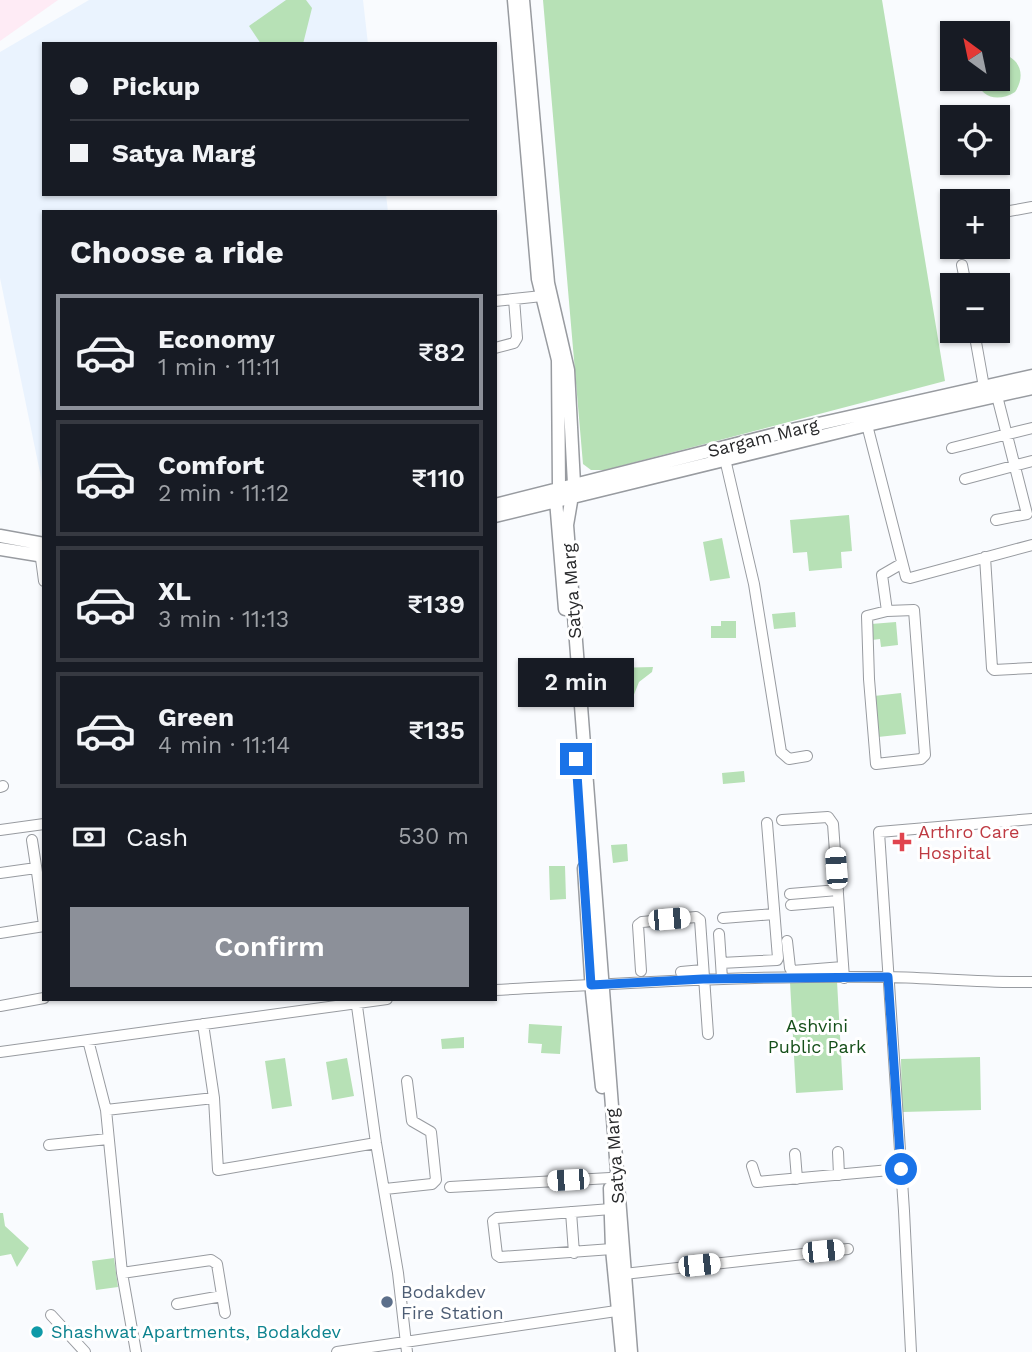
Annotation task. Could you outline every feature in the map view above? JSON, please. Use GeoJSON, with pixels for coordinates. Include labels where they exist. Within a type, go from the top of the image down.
{"type":"FeatureCollection","features":[{"type":"Feature","properties":{"kind":"main road","name":"Satya Marg"},"geometry":{"type":"LineString","coordinates":[[514,0],[548,283],[568,370],[572,491],[567,525],[610,1178],[612,1249],[631,1352]]}},
{"type":"Feature","properties":{"kind":"main road","name":"Satya Marg"},"geometry":{"type":"LineString","coordinates":[[523,0],[539,221],[538,279],[558,360],[558,494],[597,984],[624,1274],[622,1352]]}},
{"type":"Feature","properties":{"kind":"main road","name":"Sargam Marg"},"geometry":{"type":"LineString","coordinates":[[572,491],[796,429],[1032,376]]}},
{"type":"Feature","properties":{"kind":"main road","name":"Sargam Marg"},"geometry":{"type":"LineString","coordinates":[[497,505],[726,459],[1032,388]]}},
{"type":"Feature","properties":{"kind":"main road","name":"Sargam Marg"},"geometry":{"type":"LineString","coordinates":[[497,515],[558,494]]}},
{"type":"Feature","properties":{"kind":"main road"},"geometry":{"type":"LineString","coordinates":[[0,536],[42,550]]}},
{"type":"Feature","properties":{"kind":"main road"},"geometry":{"type":"LineString","coordinates":[[0,549],[42,550]]}},
{"type":"Feature","properties":{"kind":"street"},"geometry":{"type":"LineString","coordinates":[[1010,211],[1032,207]]}},
{"type":"Feature","properties":{"kind":"street"},"geometry":{"type":"LineString","coordinates":[[962,265],[964,273]]}},
{"type":"Feature","properties":{"kind":"street"},"geometry":{"type":"LineString","coordinates":[[497,301],[542,296]]}},
{"type":"Feature","properties":{"kind":"street"},"geometry":{"type":"LineString","coordinates":[[497,348],[514,344],[517,338],[514,299]]}},
{"type":"Feature","properties":{"kind":"street"},"geometry":{"type":"LineString","coordinates":[[976,343],[984,387]]}},
{"type":"Feature","properties":{"kind":"street"},"geometry":{"type":"LineString","coordinates":[[996,520],[1027,514],[997,396]]}},
{"type":"Feature","properties":{"kind":"street"},"geometry":{"type":"LineString","coordinates":[[867,425],[906,577],[1032,545]]}},
{"type":"Feature","properties":{"kind":"street"},"geometry":{"type":"LineString","coordinates":[[952,448],[1032,429]]}},
{"type":"Feature","properties":{"kind":"street"},"geometry":{"type":"LineString","coordinates":[[726,459],[754,584],[781,752],[789,759],[807,757]]}},
{"type":"Feature","properties":{"kind":"street"},"geometry":{"type":"LineString","coordinates":[[965,479],[1032,461]]}},
{"type":"Feature","properties":{"kind":"street"},"geometry":{"type":"LineString","coordinates":[[985,557],[992,668],[1032,667]]}},
{"type":"Feature","properties":{"kind":"street"},"geometry":{"type":"LineString","coordinates":[[887,611],[882,575],[901,564]]}},
{"type":"Feature","properties":{"kind":"street"},"geometry":{"type":"LineString","coordinates":[[887,611],[916,612],[925,755],[921,759],[876,764],[870,703],[867,617],[869,614],[887,611]]}},
{"type":"Feature","properties":{"kind":"street"},"geometry":{"type":"LineString","coordinates":[[782,820],[828,817],[833,824],[843,972]]}},
{"type":"Feature","properties":{"kind":"street"},"geometry":{"type":"LineString","coordinates":[[911,1352],[879,832],[1032,819]]}},
{"type":"Feature","properties":{"kind":"street"},"geometry":{"type":"LineString","coordinates":[[721,963],[778,958],[768,823]]}},
{"type":"Feature","properties":{"kind":"street"},"geometry":{"type":"LineString","coordinates":[[0,830],[42,824]]}},
{"type":"Feature","properties":{"kind":"street"},"geometry":{"type":"LineString","coordinates":[[32,840],[36,868],[41,879]]}},
{"type":"Feature","properties":{"kind":"street"},"geometry":{"type":"LineString","coordinates":[[0,873],[36,868]]}},
{"type":"Feature","properties":{"kind":"street"},"geometry":{"type":"LineString","coordinates":[[791,899],[838,896]]}},
{"type":"Feature","properties":{"kind":"street"},"geometry":{"type":"LineString","coordinates":[[723,918],[774,914]]}},
{"type":"Feature","properties":{"kind":"street"},"geometry":{"type":"LineString","coordinates":[[641,971],[638,925],[642,922],[696,917],[700,920],[708,1034]]}},
{"type":"Feature","properties":{"kind":"street"},"geometry":{"type":"LineString","coordinates":[[0,933],[42,925]]}},
{"type":"Feature","properties":{"kind":"street"},"geometry":{"type":"LineString","coordinates":[[719,933],[722,979]]}},
{"type":"Feature","properties":{"kind":"street"},"geometry":{"type":"LineString","coordinates":[[787,941],[790,968],[805,974]]}},
{"type":"Feature","properties":{"kind":"street"},"geometry":{"type":"LineString","coordinates":[[772,960],[774,979]]}},
{"type":"Feature","properties":{"kind":"street"},"geometry":{"type":"LineString","coordinates":[[681,972],[722,979],[774,979],[843,972],[995,983],[1032,982]]}},
{"type":"Feature","properties":{"kind":"street"},"geometry":{"type":"LineString","coordinates":[[497,990],[703,975]]}},
{"type":"Feature","properties":{"kind":"street"},"geometry":{"type":"LineString","coordinates":[[0,1006],[42,998]]}},
{"type":"Feature","properties":{"kind":"street"},"geometry":{"type":"LineString","coordinates":[[0,1052],[356,1001],[398,1273],[406,1347]]}},
{"type":"Feature","properties":{"kind":"street"},"geometry":{"type":"LineString","coordinates":[[203,1024],[214,1098],[218,1170],[376,1143]]}},
{"type":"Feature","properties":{"kind":"street"},"geometry":{"type":"LineString","coordinates":[[88,1040],[106,1110],[122,1273],[136,1352]]}},
{"type":"Feature","properties":{"kind":"street"},"geometry":{"type":"LineString","coordinates":[[385,1189],[432,1184],[436,1181],[430,1132],[412,1121],[407,1081]]}},
{"type":"Feature","properties":{"kind":"street"},"geometry":{"type":"LineString","coordinates":[[106,1110],[214,1098]]}},
{"type":"Feature","properties":{"kind":"street"},"geometry":{"type":"LineString","coordinates":[[49,1146],[107,1139]]}},
{"type":"Feature","properties":{"kind":"street"},"geometry":{"type":"LineString","coordinates":[[838,1152],[839,1175]]}},
{"type":"Feature","properties":{"kind":"street"},"geometry":{"type":"LineString","coordinates":[[795,1154],[797,1179]]}},
{"type":"Feature","properties":{"kind":"street"},"geometry":{"type":"LineString","coordinates":[[752,1167],[757,1182],[901,1169]]}},
{"type":"Feature","properties":{"kind":"street"},"geometry":{"type":"LineString","coordinates":[[450,1187],[610,1178]]}},
{"type":"Feature","properties":{"kind":"street"},"geometry":{"type":"LineString","coordinates":[[611,1209],[497,1218],[493,1221],[496,1255],[500,1257],[612,1249]]}},
{"type":"Feature","properties":{"kind":"street"},"geometry":{"type":"LineString","coordinates":[[571,1212],[574,1253]]}},
{"type":"Feature","properties":{"kind":"street"},"geometry":{"type":"LineString","coordinates":[[624,1274],[848,1248]]}},
{"type":"Feature","properties":{"kind":"street"},"geometry":{"type":"LineString","coordinates":[[122,1273],[211,1260],[217,1264],[225,1313]]}},
{"type":"Feature","properties":{"kind":"street"},"geometry":{"type":"LineString","coordinates":[[177,1304],[222,1296]]}},
{"type":"Feature","properties":{"kind":"street"},"geometry":{"type":"LineString","coordinates":[[337,1352],[406,1347],[622,1310]]}},
{"type":"Feature","properties":{"kind":"street"},"geometry":{"type":"LineString","coordinates":[[51,1315],[85,1352]]}},
{"type":"Feature","properties":{"kind":"shaded area"},"geometry":{"type":"Polygon","coordinates":[[[0,0],[58,0],[0,41],[0,0]]]}},
{"type":"Feature","properties":{"kind":"shaded area"},"geometry":{"type":"Polygon","coordinates":[[[89,0],[363,0],[368,42],[42,42],[42,196],[386,196],[388,210],[42,210],[42,482],[0,278],[0,52],[89,0]]]}},
{"type":"Feature","properties":{"kind":"green space"},"geometry":{"type":"Polygon","coordinates":[[[286,0],[306,0],[312,8],[304,42],[260,42],[249,26],[286,0]]]}},
{"type":"Feature","properties":{"kind":"green space"},"geometry":{"type":"Polygon","coordinates":[[[543,0],[882,0],[945,381],[605,470],[591,470],[583,464],[543,0]]]}},
{"type":"Feature","properties":{"kind":"green space"},"geometry":{"type":"Polygon","coordinates":[[[1011,58],[1019,67],[1020,73],[1015,92],[997,98],[982,91],[1010,91],[1011,58]]]}},
{"type":"Feature","properties":{"kind":"green space"},"geometry":{"type":"Polygon","coordinates":[[[849,515],[852,551],[841,552],[842,568],[809,571],[807,552],[793,553],[790,520],[849,515]]]}},
{"type":"Feature","properties":{"kind":"green space"},"geometry":{"type":"Polygon","coordinates":[[[722,538],[730,578],[710,581],[703,542],[722,538]]]}},
{"type":"Feature","properties":{"kind":"green space"},"geometry":{"type":"Polygon","coordinates":[[[795,612],[796,627],[774,629],[772,614],[795,612]]]}},
{"type":"Feature","properties":{"kind":"green space"},"geometry":{"type":"Polygon","coordinates":[[[721,621],[736,621],[736,638],[711,638],[711,626],[721,626],[721,621]]]}},
{"type":"Feature","properties":{"kind":"green space"},"geometry":{"type":"Polygon","coordinates":[[[896,622],[898,645],[881,647],[880,639],[872,640],[871,624],[896,622]]]}},
{"type":"Feature","properties":{"kind":"green space"},"geometry":{"type":"Polygon","coordinates":[[[653,667],[652,672],[639,682],[633,697],[626,697],[613,688],[612,668],[653,667]]]}},
{"type":"Feature","properties":{"kind":"green space"},"geometry":{"type":"Polygon","coordinates":[[[901,693],[906,734],[878,737],[874,696],[901,693]]]}},
{"type":"Feature","properties":{"kind":"green space"},"geometry":{"type":"Polygon","coordinates":[[[744,771],[745,782],[723,784],[722,773],[744,771]]]}},
{"type":"Feature","properties":{"kind":"green space"},"geometry":{"type":"Polygon","coordinates":[[[627,844],[628,861],[613,863],[611,845],[627,844]]]}},
{"type":"Feature","properties":{"kind":"green space"},"geometry":{"type":"Polygon","coordinates":[[[549,866],[565,866],[566,899],[550,900],[549,866]]]}},
{"type":"Feature","properties":{"kind":"green space","name":"Ashvini Public Park"},"geometry":{"type":"Polygon","coordinates":[[[837,981],[843,1090],[796,1093],[790,982],[837,981]]]}},
{"type":"Feature","properties":{"kind":"green space"},"geometry":{"type":"Polygon","coordinates":[[[529,1024],[562,1026],[560,1054],[541,1053],[542,1044],[528,1043],[529,1024]]]}},
{"type":"Feature","properties":{"kind":"green space"},"geometry":{"type":"Polygon","coordinates":[[[464,1037],[464,1048],[442,1049],[441,1039],[464,1037]]]}},
{"type":"Feature","properties":{"kind":"green space"},"geometry":{"type":"Polygon","coordinates":[[[980,1057],[981,1110],[902,1112],[901,1059],[980,1057]]]}},
{"type":"Feature","properties":{"kind":"green space"},"geometry":{"type":"Polygon","coordinates":[[[285,1058],[292,1106],[272,1109],[265,1061],[285,1058]]]}},
{"type":"Feature","properties":{"kind":"green space"},"geometry":{"type":"Polygon","coordinates":[[[347,1058],[354,1096],[332,1100],[326,1062],[347,1058]]]}},
{"type":"Feature","properties":{"kind":"green space"},"geometry":{"type":"Polygon","coordinates":[[[0,1213],[3,1213],[5,1226],[29,1248],[17,1267],[11,1254],[0,1256],[0,1213]]]}},
{"type":"Feature","properties":{"kind":"green space"},"geometry":{"type":"Polygon","coordinates":[[[114,1258],[118,1287],[96,1290],[92,1261],[114,1258]]]}},
{"type":"Feature","properties":{"kind":"place","name":"Arthro Care Hospital"},"geometry":{"type":"Point","coordinates":[902,842]}},
{"type":"Feature","properties":{"kind":"place","name":"Bodakdev Fire Station"},"geometry":{"type":"Point","coordinates":[387,1302]}},
{"type":"Feature","properties":{"kind":"place","name":"Shashwat Apartments, Bodakdev"},"geometry":{"type":"Point","coordinates":[37,1332]}},
{"type":"Feature","properties":{"kind":"route"},"geometry":{"type":"LineString","coordinates":[[576,759],[591,985],[703,979],[888,977],[901,1169]]}}]}
